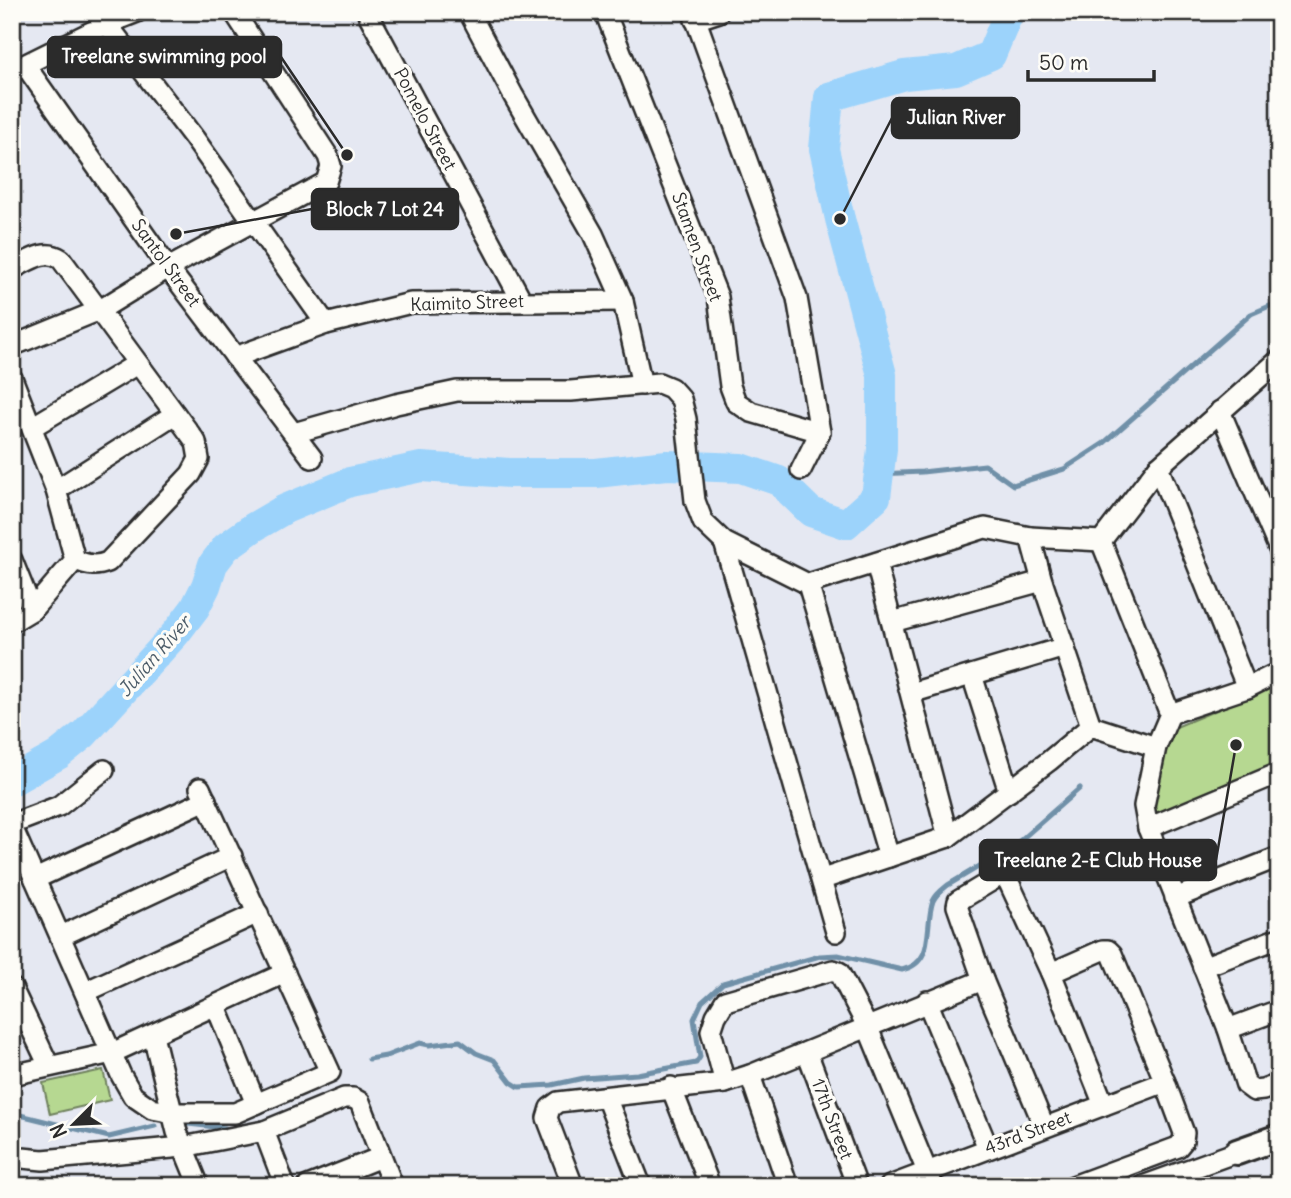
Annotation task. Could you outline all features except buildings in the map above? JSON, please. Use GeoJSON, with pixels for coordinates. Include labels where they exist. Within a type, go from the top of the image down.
{"type":"FeatureCollection","features":[{"type":"Feature","properties":{"kind":"street"},"geometry":{"type":"LineString","coordinates":[[18,68],[137,12]]}},
{"type":"Feature","properties":{"kind":"street"},"geometry":{"type":"LineString","coordinates":[[12,346],[100,310],[168,268],[320,187],[326,181],[331,166],[328,156],[234,12]]}},
{"type":"Feature","properties":{"kind":"street","name":"Pomelo Street"},"geometry":{"type":"LineString","coordinates":[[368,12],[522,301]]}},
{"type":"Feature","properties":{"kind":"street"},"geometry":{"type":"LineString","coordinates":[[469,12],[593,234],[624,301],[642,385]]}},
{"type":"Feature","properties":{"kind":"street","name":"Stamen Street"},"geometry":{"type":"LineString","coordinates":[[606,12],[718,296],[730,386],[736,402],[751,412],[820,432]]}},
{"type":"Feature","properties":{"kind":"street"},"geometry":{"type":"LineString","coordinates":[[719,12],[694,16],[797,298],[820,432],[802,470]]}},
{"type":"Feature","properties":{"kind":"street"},"geometry":{"type":"LineString","coordinates":[[107,24],[255,221],[326,324]]}},
{"type":"Feature","properties":{"kind":"street","name":"Santol Street"},"geometry":{"type":"LineString","coordinates":[[18,68],[312,458]]}},
{"type":"Feature","properties":{"kind":"street"},"geometry":{"type":"LineString","coordinates":[[12,269],[44,253],[61,259],[195,442],[199,460],[191,474],[108,562],[89,566],[75,560]]}},
{"type":"Feature","properties":{"kind":"street","name":"Kaimito Street"},"geometry":{"type":"LineString","coordinates":[[235,357],[326,324],[411,303],[624,301]]}},
{"type":"Feature","properties":{"kind":"street"},"geometry":{"type":"LineString","coordinates":[[32,427],[137,364]]}},
{"type":"Feature","properties":{"kind":"street"},"geometry":{"type":"LineString","coordinates":[[1101,541],[1158,467],[1220,411],[1278,365]]}},
{"type":"Feature","properties":{"kind":"street"},"geometry":{"type":"LineString","coordinates":[[12,377],[56,490],[75,560]]}},
{"type":"Feature","properties":{"kind":"street"},"geometry":{"type":"LineString","coordinates":[[294,433],[396,404],[457,391],[570,391],[659,383],[671,388],[681,399],[686,419],[695,501],[703,522],[724,542],[808,584],[985,528],[1030,537],[1101,541]]}},
{"type":"Feature","properties":{"kind":"street"},"geometry":{"type":"LineString","coordinates":[[1220,411],[1279,549]]}},
{"type":"Feature","properties":{"kind":"street"},"geometry":{"type":"LineString","coordinates":[[56,490],[175,414]]}},
{"type":"Feature","properties":{"kind":"street"},"geometry":{"type":"LineString","coordinates":[[1158,467],[1247,688]]}},
{"type":"Feature","properties":{"kind":"street"},"geometry":{"type":"LineString","coordinates":[[1030,537],[1091,726]]}},
{"type":"Feature","properties":{"kind":"street"},"geometry":{"type":"LineString","coordinates":[[1101,541],[1170,714],[1156,747],[1144,806],[1147,828],[1228,1029],[1246,1085],[1254,1091],[1279,1084]]}},
{"type":"Feature","properties":{"kind":"street"},"geometry":{"type":"LineString","coordinates":[[724,542],[823,879],[836,932]]}},
{"type":"Feature","properties":{"kind":"street"},"geometry":{"type":"LineString","coordinates":[[12,622],[32,610],[75,560]]}},
{"type":"Feature","properties":{"kind":"street"},"geometry":{"type":"LineString","coordinates":[[12,561],[32,610]]}},
{"type":"Feature","properties":{"kind":"street"},"geometry":{"type":"LineString","coordinates":[[876,563],[948,837]]}},
{"type":"Feature","properties":{"kind":"street"},"geometry":{"type":"LineString","coordinates":[[892,622],[1042,581]]}},
{"type":"Feature","properties":{"kind":"street"},"geometry":{"type":"LineString","coordinates":[[808,584],[889,857]]}},
{"type":"Feature","properties":{"kind":"street"},"geometry":{"type":"LineString","coordinates":[[911,693],[1065,647]]}},
{"type":"Feature","properties":{"kind":"street"},"geometry":{"type":"LineString","coordinates":[[1170,714],[1247,688],[1279,672]]}},
{"type":"Feature","properties":{"kind":"street"},"geometry":{"type":"LineString","coordinates":[[972,675],[1009,792]]}},
{"type":"Feature","properties":{"kind":"street"},"geometry":{"type":"LineString","coordinates":[[823,879],[948,837],[1091,726]]}},
{"type":"Feature","properties":{"kind":"street"},"geometry":{"type":"LineString","coordinates":[[1091,726],[1156,747]]}},
{"type":"Feature","properties":{"kind":"street"},"geometry":{"type":"LineString","coordinates":[[35,879],[203,794],[330,1072],[235,1112],[173,1113],[152,1109],[133,1096],[112,1053],[61,936],[35,879],[12,826],[60,806],[104,770]]}},
{"type":"Feature","properties":{"kind":"street"},"geometry":{"type":"LineString","coordinates":[[1147,828],[1279,773]]}},
{"type":"Feature","properties":{"kind":"street"},"geometry":{"type":"LineString","coordinates":[[61,936],[232,856]]}},
{"type":"Feature","properties":{"kind":"street"},"geometry":{"type":"LineString","coordinates":[[1175,898],[1279,857]]}},
{"type":"Feature","properties":{"kind":"street"},"geometry":{"type":"LineString","coordinates":[[1044,1126],[983,980],[957,906],[958,901],[1002,875],[1009,880],[1051,973],[1104,1104]]}},
{"type":"Feature","properties":{"kind":"street"},"geometry":{"type":"LineString","coordinates":[[85,992],[258,914]]}},
{"type":"Feature","properties":{"kind":"street"},"geometry":{"type":"LineString","coordinates":[[1203,967],[1279,938]]}},
{"type":"Feature","properties":{"kind":"street"},"geometry":{"type":"LineString","coordinates":[[1051,973],[1103,950],[1112,954],[1184,1133],[1183,1141],[1178,1147],[1073,1186]]}},
{"type":"Feature","properties":{"kind":"street"},"geometry":{"type":"LineString","coordinates":[[725,1083],[711,1031],[725,1001],[833,970],[839,971],[868,1028],[931,1179]]}},
{"type":"Feature","properties":{"kind":"street"},"geometry":{"type":"LineString","coordinates":[[12,1075],[112,1053],[285,973]]}},
{"type":"Feature","properties":{"kind":"street"},"geometry":{"type":"LineString","coordinates":[[573,1186],[547,1118],[550,1108],[558,1102],[671,1087],[725,1083],[750,1076],[983,980]]}},
{"type":"Feature","properties":{"kind":"street"},"geometry":{"type":"LineString","coordinates":[[12,988],[49,1066]]}},
{"type":"Feature","properties":{"kind":"street"},"geometry":{"type":"LineString","coordinates":[[927,1001],[988,1148]]}},
{"type":"Feature","properties":{"kind":"street"},"geometry":{"type":"LineString","coordinates":[[216,1006],[256,1104]]}},
{"type":"Feature","properties":{"kind":"street"},"geometry":{"type":"LineString","coordinates":[[1228,1029],[1279,1010]]}},
{"type":"Feature","properties":{"kind":"street"},"geometry":{"type":"LineString","coordinates":[[152,1035],[183,1147],[199,1186]]}},
{"type":"Feature","properties":{"kind":"street","name":"17th Street"},"geometry":{"type":"LineString","coordinates":[[807,1052],[857,1186]]}},
{"type":"Feature","properties":{"kind":"street"},"geometry":{"type":"LineString","coordinates":[[750,1076],[789,1186]]}},
{"type":"Feature","properties":{"kind":"street","name":"43rd Street"},"geometry":{"type":"LineString","coordinates":[[890,1186],[931,1179],[988,1148],[1165,1082]]}},
{"type":"Feature","properties":{"kind":"street"},"geometry":{"type":"LineString","coordinates":[[671,1087],[710,1186]]}},
{"type":"Feature","properties":{"kind":"street"},"geometry":{"type":"LineString","coordinates":[[12,1157],[43,1160],[183,1147],[264,1131],[344,1098],[353,1097],[360,1102],[393,1186]]}},
{"type":"Feature","properties":{"kind":"street"},"geometry":{"type":"LineString","coordinates":[[606,1097],[641,1186]]}},
{"type":"Feature","properties":{"kind":"street"},"geometry":{"type":"LineString","coordinates":[[264,1131],[285,1186]]}},
{"type":"Feature","properties":{"kind":"street"},"geometry":{"type":"LineString","coordinates":[[1143,1186],[1279,1137]]}},
{"type":"Feature","properties":{"kind":"street"},"geometry":{"type":"LineString","coordinates":[[308,1186],[381,1157]]}},
{"type":"Feature","properties":{"kind":"green space"},"geometry":{"type":"Polygon","coordinates":[[[1279,684],[1279,767],[1161,817],[1155,814],[1151,809],[1164,732],[1279,684]]]}},
{"type":"Feature","properties":{"kind":"green space"},"geometry":{"type":"Polygon","coordinates":[[[103,1070],[110,1100],[50,1114],[43,1083],[103,1070]]]}},
{"type":"Feature","properties":{"kind":"waterway","name":"Julian River"},"geometry":{"type":"LineString","coordinates":[[12,781],[58,755],[84,734],[176,633],[195,608],[213,564],[226,547],[285,509],[350,482],[421,467],[510,473],[596,473],[667,465],[741,468],[779,481],[811,512],[846,524],[876,497],[882,449],[882,375],[824,149],[829,97],[904,75],[956,70],[991,55],[1009,12]]}},
{"type":"Feature","properties":{"kind":"waterway"},"geometry":{"type":"LineString","coordinates":[[879,474],[985,465],[1013,485],[1064,469],[1104,443],[1251,314],[1279,302]]}},
{"type":"Feature","properties":{"kind":"waterway"},"geometry":{"type":"LineString","coordinates":[[369,1059],[386,1056],[420,1043],[429,1045],[460,1041],[476,1053],[494,1060],[511,1082],[519,1087],[637,1074],[696,1063],[700,1057],[694,1019],[702,1002],[723,983],[820,956],[838,955],[902,970],[913,966],[924,952],[930,911],[938,894],[948,885],[1015,845],[1080,788]]}},
{"type":"Feature","properties":{"kind":"waterway"},"geometry":{"type":"LineString","coordinates":[[12,1113],[109,1137],[155,1126]]}},
{"type":"Feature","properties":{"kind":"waterway"},"geometry":{"type":"LineString","coordinates":[[188,1124],[225,1128]]}},
{"type":"Feature","properties":{"kind":"place","name":"Treelane swimming pool"},"geometry":{"type":"Point","coordinates":[347,155]}},
{"type":"Feature","properties":{"kind":"place","name":"Julian River"},"geometry":{"type":"Point","coordinates":[840,219]}},
{"type":"Feature","properties":{"kind":"place","name":"Block 7 Lot 24"},"geometry":{"type":"Point","coordinates":[176,234]}},
{"type":"Feature","properties":{"kind":"place","name":"Treelane 2-E Club House"},"geometry":{"type":"Point","coordinates":[1236,745]}}]}
